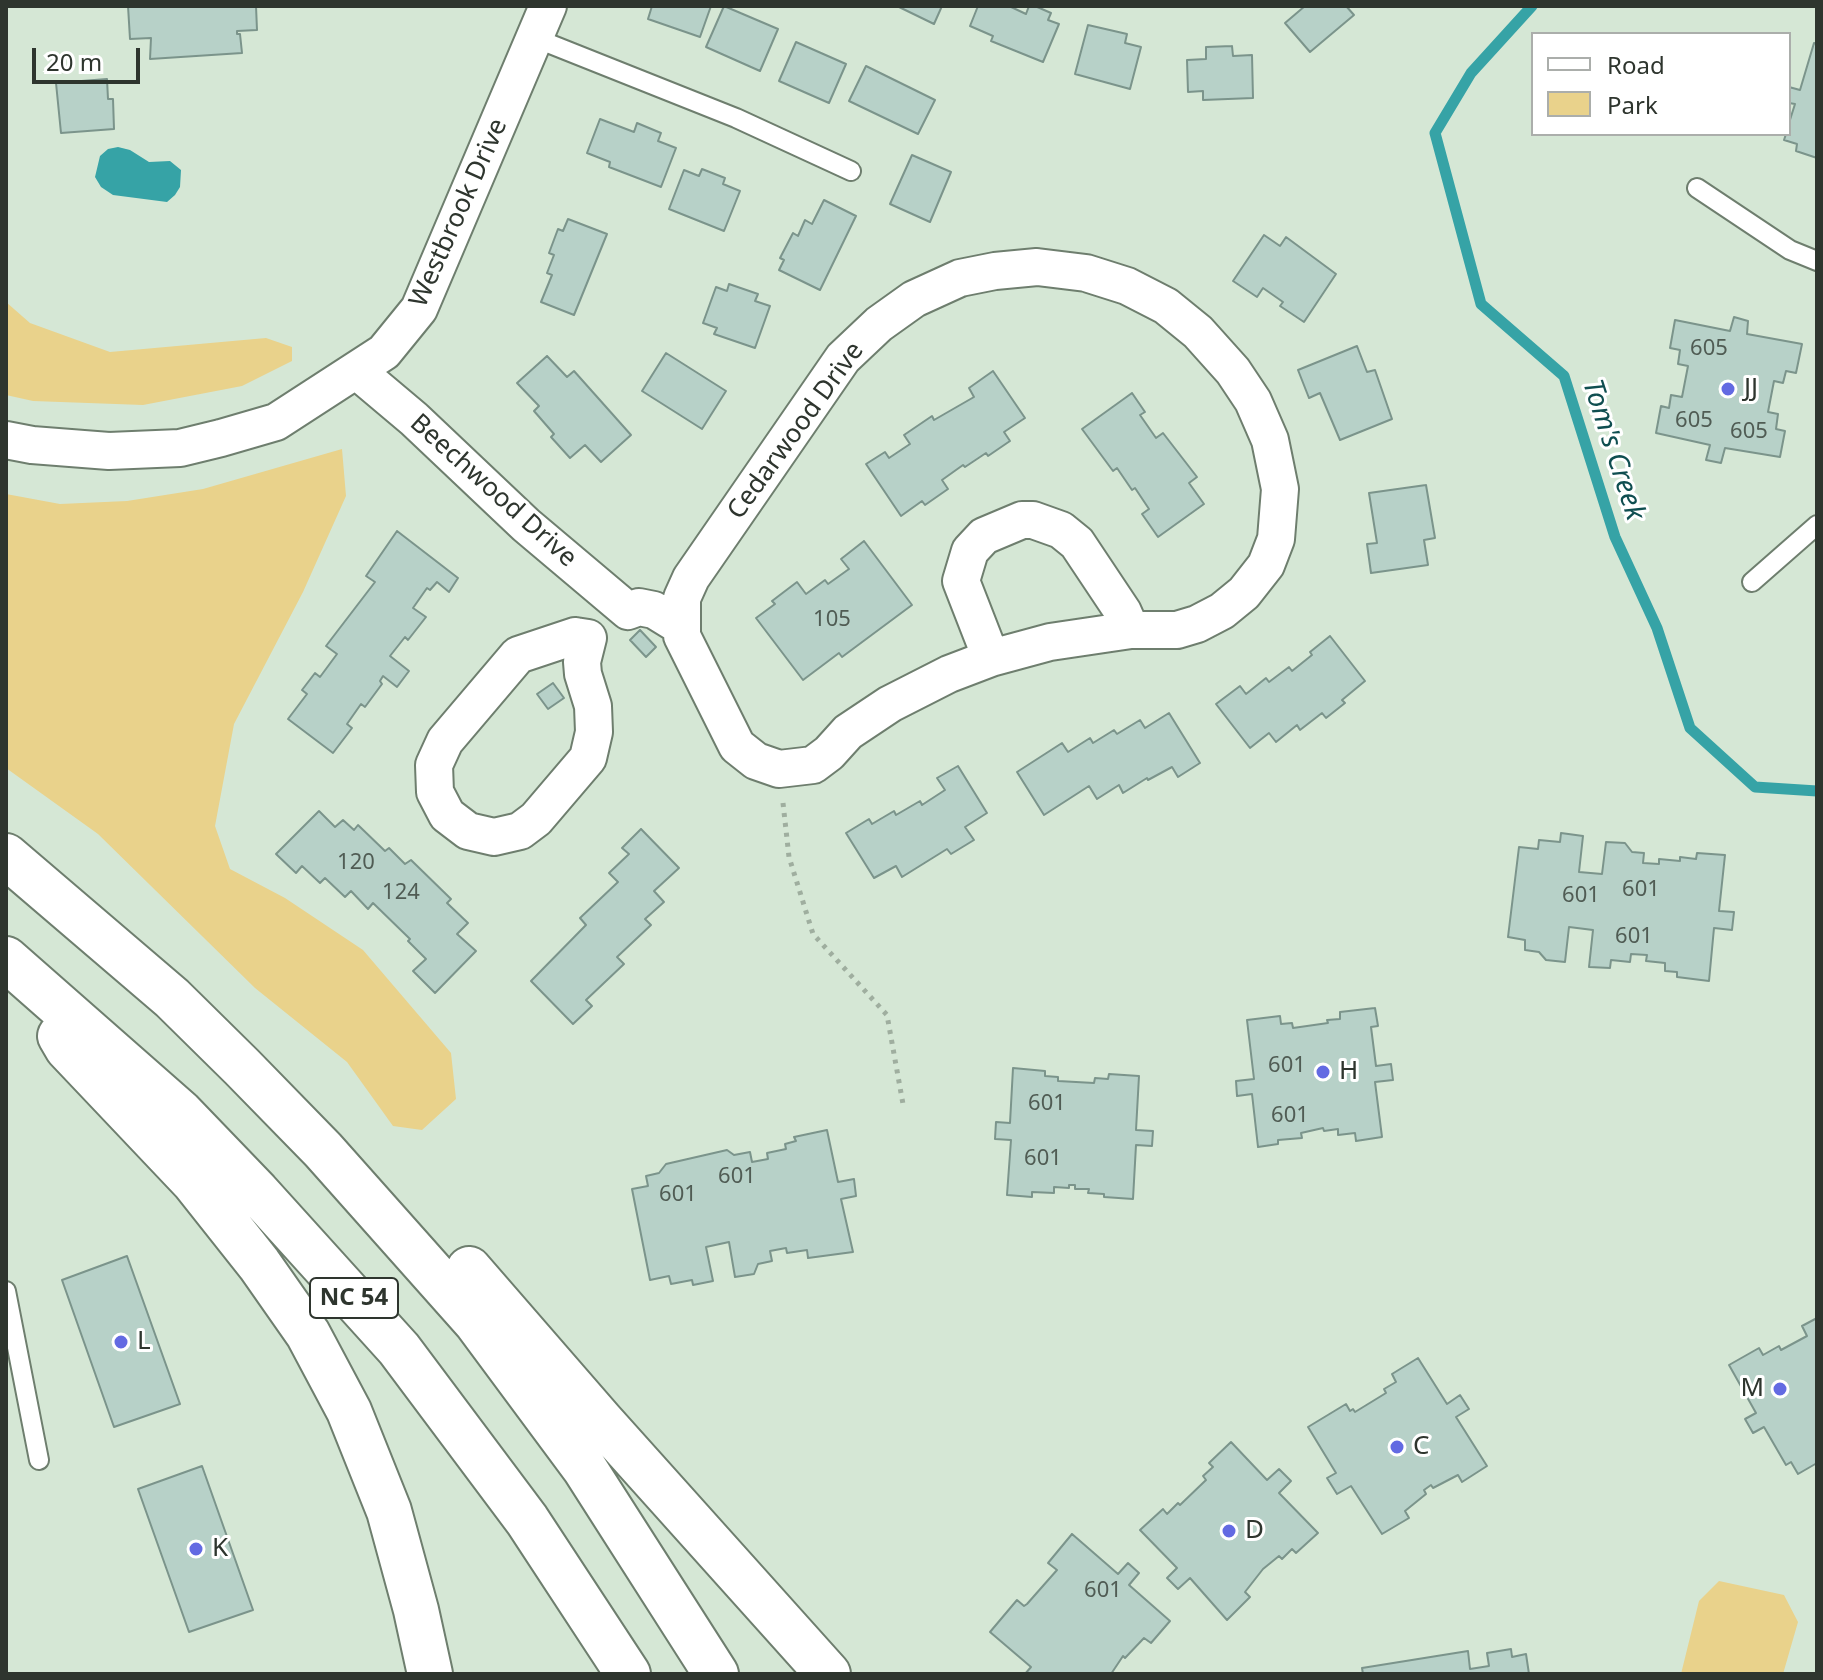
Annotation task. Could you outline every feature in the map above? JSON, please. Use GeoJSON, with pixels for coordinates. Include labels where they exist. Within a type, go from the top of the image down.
{"type":"FeatureCollection","features":[{"type":"Feature","properties":{"kind":"highway","name":"NC 54"},"geometry":{"type":"LineString","coordinates":[[6,856],[172,998],[323,1150],[476,1322],[585,1469],[716,1674]]}},
{"type":"Feature","properties":{"kind":"highway","name":"NC 54"},"geometry":{"type":"LineString","coordinates":[[14,966],[180,1112],[399,1349],[527,1520],[628,1674]]}},
{"type":"Feature","properties":{"kind":"highway"},"geometry":{"type":"LineString","coordinates":[[14,966],[67,1048],[194,1182],[259,1264],[308,1334],[349,1411],[389,1511],[430,1674]]}},
{"type":"Feature","properties":{"kind":"highway"},"geometry":{"type":"LineString","coordinates":[[323,1150],[381,1172],[828,1674]]}},
{"type":"Feature","properties":{"kind":"street","name":"Westbrook Drive"},"geometry":{"type":"LineString","coordinates":[[6,440],[109,451],[180,448],[276,422],[384,352],[419,309],[542,22]]}},
{"type":"Feature","properties":{"kind":"street","name":"Cedarwood Drive"},"geometry":{"type":"LineString","coordinates":[[680,626],[682,598],[691,578],[843,358],[879,324],[914,299],[960,278],[1037,267],[1086,273],[1127,286],[1166,306],[1198,332],[1233,371],[1253,401],[1270,440],[1280,489],[1276,539],[1266,565],[1244,593],[1222,611],[1197,624],[1177,630],[1131,630],[1050,642],[991,658]]}},
{"type":"Feature","properties":{"kind":"street","name":"Beechwood Drive"},"geometry":{"type":"LineString","coordinates":[[357,371],[414,419],[526,525],[628,611]]}},
{"type":"Feature","properties":{"kind":"street"},"geometry":{"type":"LineString","coordinates":[[588,638],[575,636],[518,655],[445,741],[434,765],[435,792],[447,815],[468,831],[494,837],[520,831],[536,819],[588,758],[594,732],[593,706],[582,662],[594,620],[639,607],[654,610],[680,626],[682,636],[737,746],[756,761],[779,769],[813,765],[848,732],[890,704],[949,674],[991,658],[961,581],[970,551],[984,536],[1022,520],[1033,520],[1061,530],[1077,543],[1123,612],[1131,630]]}},
{"type":"Feature","properties":{"kind":"lane"},"geometry":{"type":"LineString","coordinates":[[542,22],[851,171]]}},
{"type":"Feature","properties":{"kind":"lane"},"geometry":{"type":"LineString","coordinates":[[1697,188],[1790,250],[1817,261]]}},
{"type":"Feature","properties":{"kind":"lane"},"geometry":{"type":"LineString","coordinates":[[1752,582],[1817,525]]}},
{"type":"Feature","properties":{"kind":"lane"},"geometry":{"type":"LineString","coordinates":[[6,1291],[39,1460]]}},
{"type":"Feature","properties":{"kind":"path"},"geometry":{"type":"LineString","coordinates":[[779,769],[789,857],[813,934],[887,1015],[903,1104]]}},
{"type":"Feature","properties":{"kind":"green space"},"geometry":{"type":"Polygon","coordinates":[[[6,302],[30,323],[110,352],[266,338],[292,347],[292,361],[242,386],[143,405],[33,401],[6,395],[6,302]]]}},
{"type":"Feature","properties":{"kind":"green space"},"geometry":{"type":"Polygon","coordinates":[[[342,449],[346,496],[303,592],[234,724],[215,826],[230,869],[285,898],[363,950],[451,1053],[456,1099],[422,1130],[393,1126],[347,1062],[255,988],[98,834],[6,768],[6,494],[60,504],[127,501],[203,489],[342,449]]]}},
{"type":"Feature","properties":{"kind":"green space"},"geometry":{"type":"Polygon","coordinates":[[[1719,1581],[1784,1595],[1798,1622],[1783,1674],[1681,1674],[1699,1601],[1719,1581]]]}},
{"type":"Feature","properties":{"kind":"water"},"geometry":{"type":"Polygon","coordinates":[[[118,147],[130,150],[149,162],[170,161],[181,170],[180,187],[175,195],[167,202],[113,195],[101,187],[95,177],[100,156],[108,149],[118,147]]]}},
{"type":"Feature","properties":{"kind":"building"},"geometry":{"type":"Polygon","coordinates":[[[128,6],[256,6],[257,30],[237,31],[242,53],[150,59],[151,38],[130,39],[128,6]]]}},
{"type":"Feature","properties":{"kind":"building"},"geometry":{"type":"Polygon","coordinates":[[[652,6],[711,6],[700,37],[648,19],[652,6]]]}},
{"type":"Feature","properties":{"kind":"building"},"geometry":{"type":"Polygon","coordinates":[[[724,6],[778,29],[760,71],[706,47],[724,6]]]}},
{"type":"Feature","properties":{"kind":"building"},"geometry":{"type":"Polygon","coordinates":[[[897,6],[942,6],[934,24],[897,6]]]}},
{"type":"Feature","properties":{"kind":"building"},"geometry":{"type":"Polygon","coordinates":[[[978,6],[1009,6],[1026,14],[1029,6],[1035,6],[1051,13],[1048,20],[1059,24],[1043,62],[991,41],[993,36],[970,26],[978,6]]]}},
{"type":"Feature","properties":{"kind":"building"},"geometry":{"type":"Polygon","coordinates":[[[1305,6],[1346,6],[1354,15],[1310,52],[1285,23],[1305,6]]]}},
{"type":"Feature","properties":{"kind":"building"},"geometry":{"type":"Polygon","coordinates":[[[1088,25],[1127,34],[1125,43],[1141,47],[1130,89],[1075,74],[1088,25]]]}},
{"type":"Feature","properties":{"kind":"building"},"geometry":{"type":"Polygon","coordinates":[[[796,42],[846,64],[829,103],[779,81],[796,42]]]}},
{"type":"Feature","properties":{"kind":"building"},"geometry":{"type":"Polygon","coordinates":[[[1814,43],[1817,44],[1817,158],[1796,151],[1797,144],[1784,140],[1785,136],[1791,136],[1795,104],[1791,103],[1791,88],[1800,90],[1814,43]]]}},
{"type":"Feature","properties":{"kind":"building"},"geometry":{"type":"Polygon","coordinates":[[[1232,46],[1233,56],[1252,55],[1253,98],[1203,100],[1203,91],[1188,92],[1187,60],[1206,59],[1206,47],[1232,46]]]}},
{"type":"Feature","properties":{"kind":"building"},"geometry":{"type":"Polygon","coordinates":[[[866,66],[935,100],[918,134],[849,101],[866,66]]]}},
{"type":"Feature","properties":{"kind":"building"},"geometry":{"type":"Polygon","coordinates":[[[107,79],[108,99],[113,99],[114,129],[61,133],[56,83],[107,79]]]}},
{"type":"Feature","properties":{"kind":"building"},"geometry":{"type":"Polygon","coordinates":[[[600,119],[634,132],[637,123],[661,133],[658,141],[676,148],[661,187],[609,167],[610,162],[587,153],[600,119]]]}},
{"type":"Feature","properties":{"kind":"building"},"geometry":{"type":"Polygon","coordinates":[[[912,155],[951,172],[930,222],[890,204],[912,155]]]}},
{"type":"Feature","properties":{"kind":"building"},"geometry":{"type":"Polygon","coordinates":[[[702,169],[725,178],[723,184],[740,191],[724,231],[669,209],[684,170],[699,176],[702,169]]]}},
{"type":"Feature","properties":{"kind":"building"},"geometry":{"type":"Polygon","coordinates":[[[824,200],[856,216],[820,290],[779,270],[784,260],[780,258],[793,233],[798,236],[805,220],[812,224],[824,200]]]}},
{"type":"Feature","properties":{"kind":"building"},"geometry":{"type":"Polygon","coordinates":[[[568,219],[607,234],[574,315],[541,302],[552,275],[547,273],[554,255],[549,253],[558,229],[563,231],[568,219]]]}},
{"type":"Feature","properties":{"kind":"building"},"geometry":{"type":"Polygon","coordinates":[[[1264,235],[1280,246],[1286,237],[1336,274],[1304,322],[1280,306],[1283,302],[1263,288],[1257,297],[1233,281],[1264,235]]]}},
{"type":"Feature","properties":{"kind":"building"},"geometry":{"type":"Polygon","coordinates":[[[729,284],[758,294],[755,301],[770,306],[755,348],[714,334],[717,328],[703,323],[716,287],[727,291],[729,284]]]}},
{"type":"Feature","properties":{"kind":"building","name":"JJ"},"geometry":{"type":"Polygon","coordinates":[[[1734,317],[1748,321],[1747,334],[1802,344],[1796,373],[1786,371],[1783,383],[1774,381],[1768,412],[1778,414],[1776,429],[1785,431],[1780,457],[1725,448],[1721,463],[1706,460],[1710,445],[1656,433],[1661,406],[1669,408],[1671,395],[1682,397],[1688,366],[1678,364],[1680,350],[1670,348],[1675,320],[1730,331],[1734,317]]]}},
{"type":"Feature","properties":{"kind":"building"},"geometry":{"type":"Polygon","coordinates":[[[1357,346],[1367,372],[1375,370],[1392,419],[1340,440],[1320,393],[1309,398],[1298,370],[1357,346]]]}},
{"type":"Feature","properties":{"kind":"building"},"geometry":{"type":"Polygon","coordinates":[[[666,353],[726,391],[702,429],[642,391],[666,353]]]}},
{"type":"Feature","properties":{"kind":"building"},"geometry":{"type":"Polygon","coordinates":[[[547,356],[567,377],[574,371],[631,435],[601,462],[585,445],[570,458],[534,411],[539,406],[517,383],[547,356]]]}},
{"type":"Feature","properties":{"kind":"building"},"geometry":{"type":"Polygon","coordinates":[[[993,371],[1025,418],[1004,432],[1010,441],[988,456],[986,453],[965,467],[963,465],[942,480],[948,489],[925,505],[922,501],[901,516],[866,464],[885,452],[889,458],[910,444],[904,435],[932,416],[934,420],[974,397],[969,388],[993,371]]]}},
{"type":"Feature","properties":{"kind":"building"},"geometry":{"type":"Polygon","coordinates":[[[1132,393],[1145,412],[1140,415],[1156,438],[1163,433],[1197,477],[1189,483],[1204,504],[1158,537],[1142,514],[1149,509],[1135,488],[1132,490],[1117,468],[1113,471],[1082,429],[1132,393]]]}},
{"type":"Feature","properties":{"kind":"building"},"geometry":{"type":"Polygon","coordinates":[[[1426,485],[1435,538],[1424,540],[1428,565],[1371,573],[1367,544],[1377,543],[1369,493],[1426,485]]]}},
{"type":"Feature","properties":{"kind":"building"},"geometry":{"type":"Polygon","coordinates":[[[397,531],[458,578],[449,592],[437,582],[430,590],[427,588],[413,608],[426,617],[390,656],[409,671],[397,687],[383,676],[382,684],[365,707],[361,704],[347,724],[352,728],[333,753],[288,719],[307,694],[302,690],[315,673],[320,677],[337,654],[326,646],[375,582],[366,576],[397,531]]]}},
{"type":"Feature","properties":{"kind":"building"},"geometry":{"type":"Polygon","coordinates":[[[864,541],[912,605],[842,657],[839,653],[803,680],[756,618],[797,582],[806,594],[825,580],[828,584],[849,569],[841,559],[864,541]]]}},
{"type":"Feature","properties":{"kind":"building"},"geometry":{"type":"Polygon","coordinates":[[[640,630],[656,647],[646,657],[630,640],[640,630]]]}},
{"type":"Feature","properties":{"kind":"building"},"geometry":{"type":"Polygon","coordinates":[[[1330,636],[1365,681],[1326,718],[1322,713],[1300,730],[1297,725],[1276,742],[1269,733],[1250,748],[1216,704],[1240,686],[1246,694],[1266,678],[1269,682],[1289,667],[1292,671],[1330,636]]]}},
{"type":"Feature","properties":{"kind":"building"},"geometry":{"type":"Polygon","coordinates":[[[553,683],[564,698],[548,709],[537,694],[553,683]]]}},
{"type":"Feature","properties":{"kind":"building"},"geometry":{"type":"Polygon","coordinates":[[[1169,713],[1200,763],[1178,777],[1172,767],[1123,793],[1119,785],[1097,799],[1089,786],[1044,815],[1017,772],[1062,743],[1068,752],[1090,738],[1093,743],[1114,730],[1117,734],[1140,720],[1145,728],[1169,713]]]}},
{"type":"Feature","properties":{"kind":"building"},"geometry":{"type":"Polygon","coordinates":[[[958,766],[987,813],[965,827],[974,840],[951,854],[947,849],[902,877],[896,866],[874,878],[846,833],[869,819],[872,824],[920,801],[922,805],[945,790],[937,778],[958,766]]]}},
{"type":"Feature","properties":{"kind":"building"},"geometry":{"type":"Polygon","coordinates":[[[319,811],[335,827],[343,820],[354,830],[358,825],[385,851],[389,848],[405,864],[411,860],[451,899],[447,903],[468,923],[457,934],[476,951],[435,993],[413,971],[426,959],[373,903],[368,909],[351,891],[345,897],[325,878],[320,883],[302,866],[296,873],[276,854],[319,811]]]}},
{"type":"Feature","properties":{"kind":"building"},"geometry":{"type":"Polygon","coordinates":[[[641,829],[679,868],[654,891],[664,902],[645,919],[651,925],[617,957],[624,964],[586,1000],[592,1006],[573,1024],[531,981],[586,925],[580,918],[618,882],[609,873],[629,854],[622,848],[641,829]]]}},
{"type":"Feature","properties":{"kind":"building"},"geometry":{"type":"Polygon","coordinates":[[[1561,833],[1583,836],[1579,872],[1602,874],[1606,842],[1625,843],[1632,852],[1644,853],[1643,863],[1659,864],[1659,859],[1680,861],[1680,857],[1696,859],[1697,853],[1725,855],[1719,911],[1734,912],[1732,930],[1714,928],[1709,981],[1677,977],[1677,972],[1665,971],[1665,963],[1646,961],[1647,955],[1631,954],[1630,962],[1611,960],[1610,968],[1589,967],[1593,930],[1569,927],[1565,962],[1546,960],[1539,952],[1525,950],[1525,940],[1508,937],[1519,847],[1538,849],[1539,840],[1560,842],[1561,833]]]}},
{"type":"Feature","properties":{"kind":"building","name":"H"},"geometry":{"type":"Polygon","coordinates":[[[1375,1008],[1378,1026],[1371,1027],[1376,1066],[1391,1064],[1393,1080],[1375,1082],[1382,1137],[1356,1141],[1355,1133],[1338,1135],[1338,1129],[1324,1131],[1323,1128],[1301,1133],[1302,1138],[1278,1140],[1278,1144],[1258,1147],[1252,1094],[1237,1096],[1236,1081],[1254,1079],[1247,1020],[1280,1016],[1281,1024],[1292,1023],[1293,1028],[1340,1019],[1340,1012],[1375,1008]]]}},
{"type":"Feature","properties":{"kind":"building"},"geometry":{"type":"Polygon","coordinates":[[[1013,1068],[1045,1071],[1045,1076],[1058,1077],[1058,1081],[1094,1083],[1095,1078],[1108,1079],[1109,1074],[1139,1076],[1136,1130],[1153,1131],[1152,1146],[1136,1145],[1133,1199],[1104,1197],[1104,1194],[1088,1193],[1089,1189],[1075,1189],[1075,1185],[1069,1185],[1069,1188],[1054,1187],[1054,1193],[1032,1192],[1032,1197],[1007,1195],[1011,1140],[995,1139],[996,1122],[1010,1123],[1013,1068]]]}},
{"type":"Feature","properties":{"kind":"building"},"geometry":{"type":"Polygon","coordinates":[[[827,1130],[838,1182],[854,1179],[856,1196],[841,1199],[853,1252],[808,1258],[807,1250],[787,1253],[786,1248],[770,1251],[772,1261],[758,1264],[754,1274],[735,1277],[729,1242],[706,1247],[713,1281],[693,1285],[692,1280],[671,1284],[669,1276],[650,1280],[632,1189],[648,1186],[646,1176],[659,1173],[666,1164],[727,1150],[734,1155],[750,1152],[752,1162],[768,1159],[767,1153],[786,1149],[785,1144],[796,1141],[794,1137],[827,1130]]]}},
{"type":"Feature","properties":{"kind":"building","name":"L"},"geometry":{"type":"Polygon","coordinates":[[[127,1256],[180,1404],[114,1427],[62,1280],[127,1256]]]}},
{"type":"Feature","properties":{"kind":"building","name":"M"},"geometry":{"type":"Polygon","coordinates":[[[1817,1318],[1817,1463],[1798,1474],[1791,1462],[1786,1465],[1764,1427],[1753,1433],[1745,1419],[1756,1413],[1729,1365],[1759,1348],[1763,1355],[1779,1346],[1781,1350],[1807,1336],[1802,1326],[1817,1318]]]}},
{"type":"Feature","properties":{"kind":"building","name":"C"},"geometry":{"type":"Polygon","coordinates":[[[1418,1358],[1447,1404],[1460,1395],[1469,1409],[1456,1417],[1487,1466],[1462,1482],[1458,1475],[1433,1488],[1431,1485],[1424,1490],[1426,1494],[1405,1511],[1409,1518],[1382,1534],[1351,1486],[1337,1494],[1327,1478],[1336,1473],[1308,1427],[1346,1404],[1350,1411],[1353,1409],[1355,1412],[1386,1393],[1384,1389],[1396,1382],[1392,1374],[1418,1358]]]}},
{"type":"Feature","properties":{"kind":"building","name":"D"},"geometry":{"type":"Polygon","coordinates":[[[1231,1442],[1267,1480],[1279,1469],[1291,1481],[1279,1493],[1318,1533],[1296,1553],[1292,1549],[1282,1559],[1279,1556],[1263,1569],[1245,1592],[1250,1597],[1227,1620],[1190,1578],[1178,1589],[1167,1578],[1177,1568],[1140,1530],[1163,1509],[1167,1514],[1178,1503],[1180,1505],[1206,1480],[1203,1476],[1213,1467],[1209,1463],[1231,1442]]]}},
{"type":"Feature","properties":{"kind":"building","name":"K"},"geometry":{"type":"Polygon","coordinates":[[[202,1466],[253,1610],[189,1632],[138,1489],[202,1466]]]}},
{"type":"Feature","properties":{"kind":"building"},"geometry":{"type":"Polygon","coordinates":[[[1072,1534],[1118,1574],[1128,1563],[1139,1573],[1129,1585],[1170,1621],[1151,1643],[1144,1638],[1125,1658],[1123,1656],[1111,1674],[1025,1674],[1031,1667],[990,1632],[1017,1600],[1024,1606],[1027,1604],[1057,1570],[1048,1563],[1072,1534]]]}},
{"type":"Feature","properties":{"kind":"building"},"geometry":{"type":"Polygon","coordinates":[[[1511,1649],[1512,1657],[1526,1654],[1529,1674],[1363,1674],[1362,1668],[1468,1651],[1470,1669],[1489,1666],[1487,1653],[1511,1649]]]}},
{"type":"Feature","properties":{"kind":"waterway","name":"Tom's Creek"},"geometry":{"type":"LineString","coordinates":[[1532,6],[1471,73],[1435,133],[1481,304],[1564,376],[1615,537],[1657,628],[1690,728],[1755,787],[1817,791]]}},
{"type":"Feature","properties":{"kind":"place","name":"JJ"},"geometry":{"type":"Point","coordinates":[1728,389]}},
{"type":"Feature","properties":{"kind":"place","name":"H"},"geometry":{"type":"Point","coordinates":[1323,1072]}},
{"type":"Feature","properties":{"kind":"place","name":"L"},"geometry":{"type":"Point","coordinates":[121,1342]}},
{"type":"Feature","properties":{"kind":"place","name":"M"},"geometry":{"type":"Point","coordinates":[1780,1389]}},
{"type":"Feature","properties":{"kind":"place","name":"C"},"geometry":{"type":"Point","coordinates":[1397,1447]}},
{"type":"Feature","properties":{"kind":"place","name":"D"},"geometry":{"type":"Point","coordinates":[1229,1531]}},
{"type":"Feature","properties":{"kind":"place","name":"K"},"geometry":{"type":"Point","coordinates":[196,1549]}}]}
